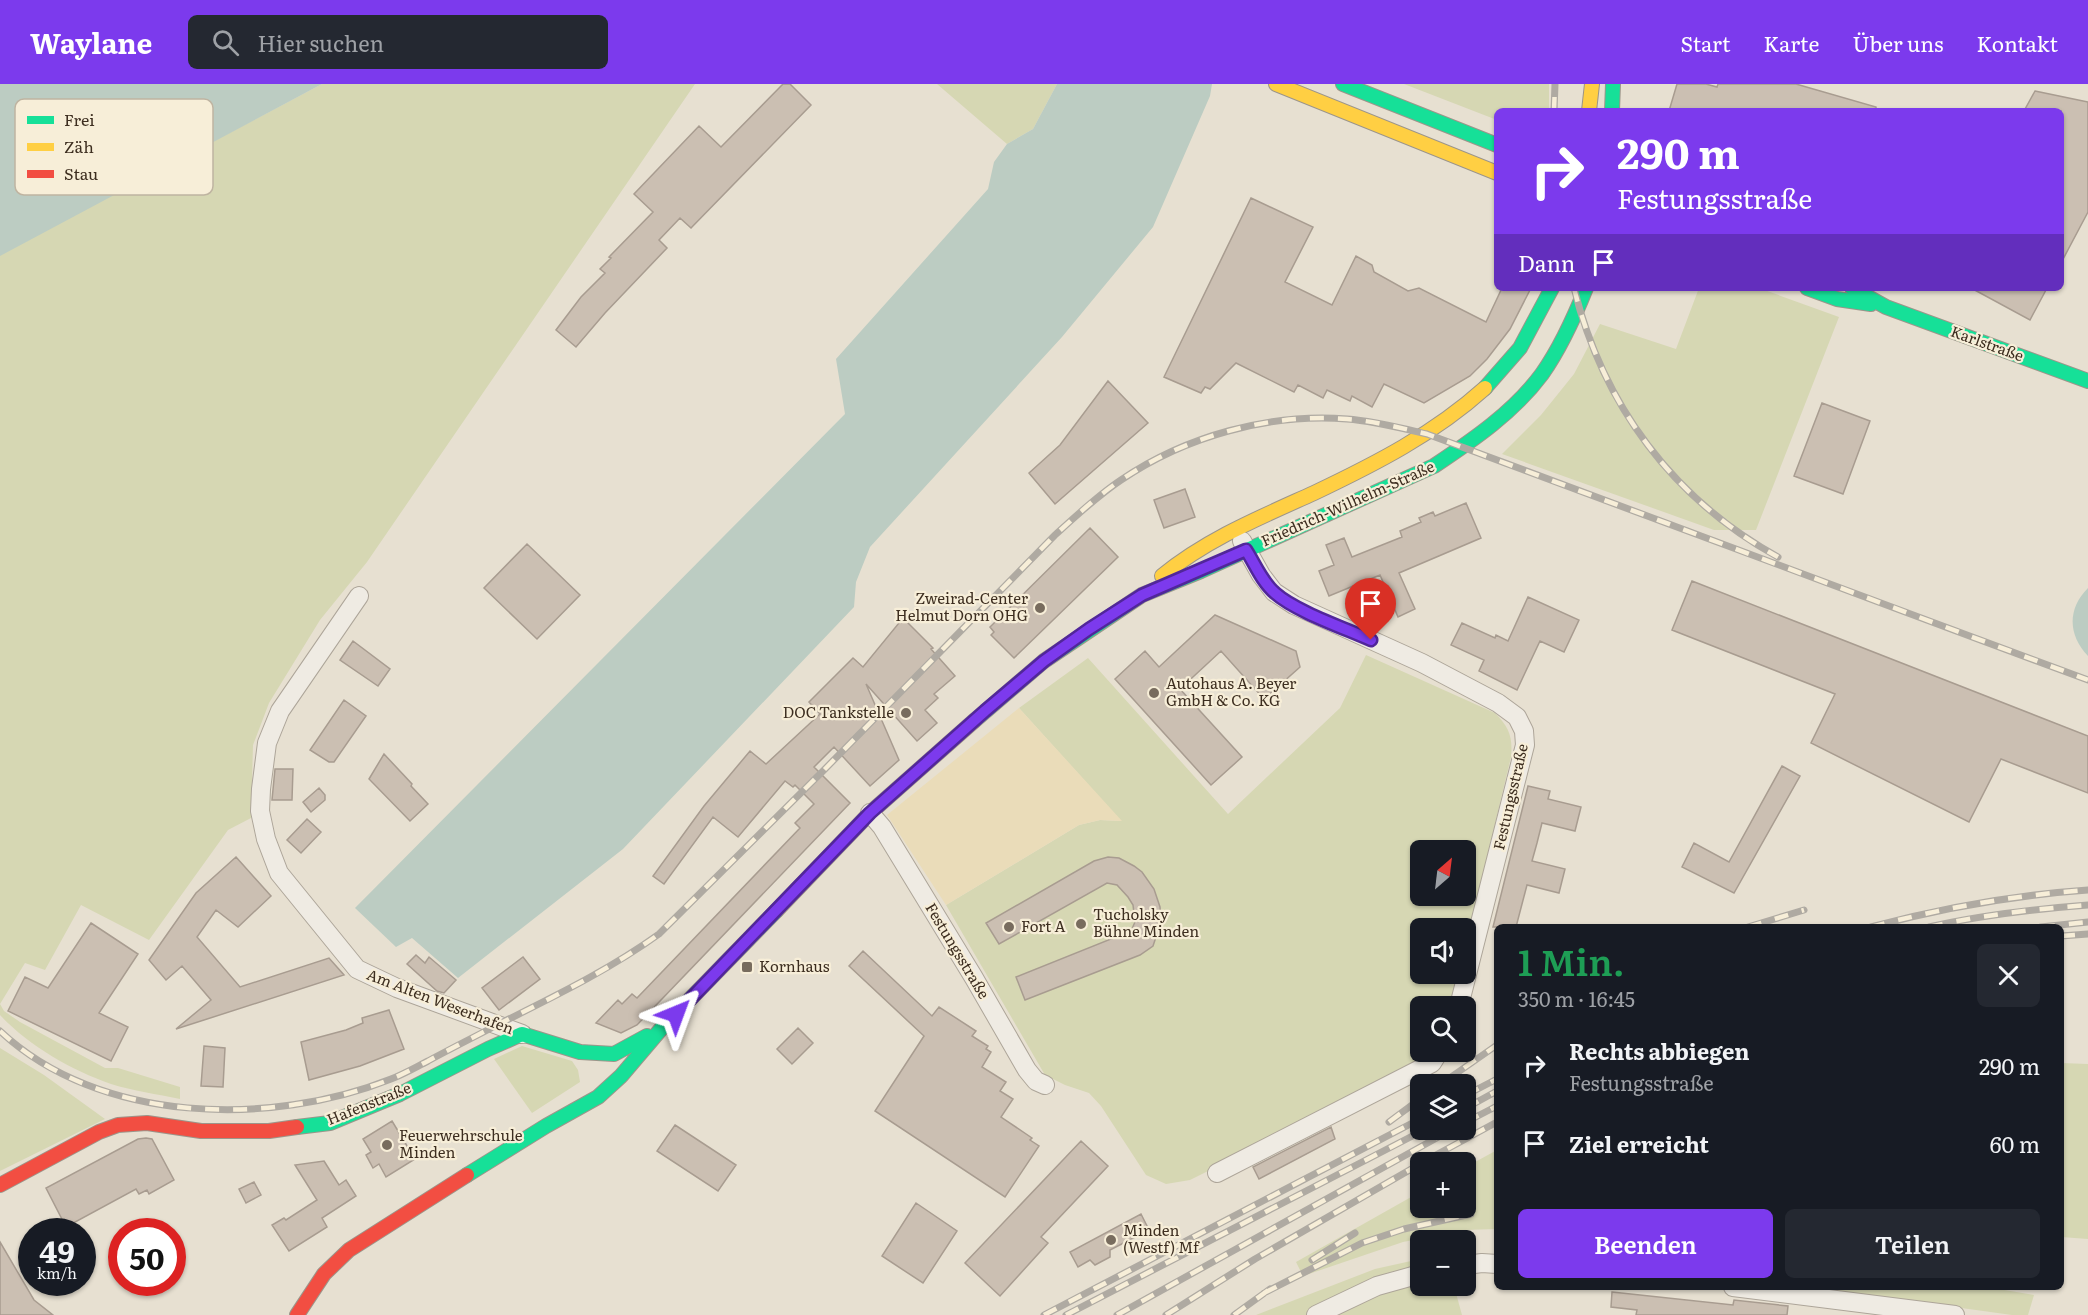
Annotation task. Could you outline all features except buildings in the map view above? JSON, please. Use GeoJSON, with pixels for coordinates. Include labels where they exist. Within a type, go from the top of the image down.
{"type":"FeatureCollection","features":[{"type":"Feature","properties":{"kind":"main road"},"geometry":{"type":"LineString","coordinates":[[1276,84],[1494,172]]}},
{"type":"Feature","properties":{"kind":"main road"},"geometry":{"type":"LineString","coordinates":[[1343,84],[1494,144]]}},
{"type":"Feature","properties":{"kind":"main road"},"geometry":{"type":"LineString","coordinates":[[1589,108],[1592,84]]}},
{"type":"Feature","properties":{"kind":"main road"},"geometry":{"type":"LineString","coordinates":[[1612,108],[1613,84]]}},
{"type":"Feature","properties":{"kind":"main road","name":"Friedrich-Wilhelm-Straße"},"geometry":{"type":"LineString","coordinates":[[1142,595],[1164,574],[1197,550],[1236,529],[1376,464],[1450,419],[1489,385],[1516,355],[1539,317],[1551,291]]}},
{"type":"Feature","properties":{"kind":"main road","name":"Friedrich-Wilhelm-Straße"},"geometry":{"type":"LineString","coordinates":[[297,1315],[320,1277],[352,1248],[580,1105],[598,1097],[621,1076],[661,1029],[870,813],[1044,661],[1142,595],[1434,466],[1464,447],[1498,420],[1532,386],[1554,355],[1585,291]]}},
{"type":"Feature","properties":{"kind":"main road","name":"Karlstraße"},"geometry":{"type":"LineString","coordinates":[[1815,291],[1837,299],[1886,307]]}},
{"type":"Feature","properties":{"kind":"main road","name":"Karlstraße"},"geometry":{"type":"LineString","coordinates":[[1857,291],[1886,307],[2088,381]]}},
{"type":"Feature","properties":{"kind":"main road"},"geometry":{"type":"LineString","coordinates":[[1376,464],[1387,488]]}},
{"type":"Feature","properties":{"kind":"main road"},"geometry":{"type":"LineString","coordinates":[[522,1034],[580,1052],[614,1054],[661,1029]]}},
{"type":"Feature","properties":{"kind":"main road","name":"Hafenstraße"},"geometry":{"type":"LineString","coordinates":[[0,1185],[99,1132],[118,1125],[147,1123],[201,1131],[269,1131],[330,1123],[400,1094],[522,1034]]}},
{"type":"Feature","properties":{"kind":"main road"},"geometry":{"type":"LineString","coordinates":[[580,1052],[591,1068]]}},
{"type":"Feature","properties":{"kind":"main road"},"geometry":{"type":"LineString","coordinates":[[580,1105],[592,1085]]}},
{"type":"Feature","properties":{"kind":"street","name":"Festungsstraße"},"geometry":{"type":"LineString","coordinates":[[1236,529],[1261,575],[1274,592],[1294,605],[1422,663],[1498,703],[1517,717],[1521,724],[1525,745],[1462,996]]}},
{"type":"Feature","properties":{"kind":"street","name":"Am Alten Weserhafen"},"geometry":{"type":"LineString","coordinates":[[359,596],[280,711],[267,743],[260,811],[266,839],[279,873],[357,969],[397,988],[522,1034]]}},
{"type":"Feature","properties":{"kind":"street","name":"Festungsstraße"},"geometry":{"type":"LineString","coordinates":[[870,813],[882,827],[1027,1070],[1036,1081],[1046,1085]]}},
{"type":"Feature","properties":{"kind":"street"},"geometry":{"type":"LineString","coordinates":[[1217,1173],[1432,1062]]}},
{"type":"Feature","properties":{"kind":"street"},"geometry":{"type":"LineString","coordinates":[[1476,1264],[1494,1264]]}},
{"type":"Feature","properties":{"kind":"street"},"geometry":{"type":"LineString","coordinates":[[1316,1315],[1377,1286],[1410,1277]]}},
{"type":"Feature","properties":{"kind":"street"},"geometry":{"type":"LineString","coordinates":[[1757,1290],[1955,1315]]}},
{"type":"Feature","properties":{"kind":"green space"},"geometry":{"type":"Polygon","coordinates":[[[322,84],[695,84],[367,562],[320,620],[269,703],[253,745],[251,818],[228,830],[149,940],[81,905],[45,970],[25,963],[0,1004],[0,254],[112,195],[213,195],[213,142],[322,84]]]}},
{"type":"Feature","properties":{"kind":"green space"},"geometry":{"type":"Polygon","coordinates":[[[937,84],[1057,84],[1033,129],[1007,144],[937,84]]]}},
{"type":"Feature","properties":{"kind":"green space"},"geometry":{"type":"Polygon","coordinates":[[[1404,84],[1549,84],[1549,108],[1494,108],[1494,119],[1404,84]]]}},
{"type":"Feature","properties":{"kind":"green space"},"geometry":{"type":"Polygon","coordinates":[[[1698,291],[1767,291],[1839,317],[1756,530],[1714,530],[1502,454],[1541,415],[1574,374],[1600,324],[1676,349],[1698,291]]]}},
{"type":"Feature","properties":{"kind":"green space"},"geometry":{"type":"Polygon","coordinates":[[[1366,655],[1495,713],[1509,733],[1511,757],[1476,903],[1476,840],[1410,840],[1410,906],[1475,906],[1472,918],[1410,918],[1410,984],[1456,984],[1454,996],[1410,996],[1410,1062],[1422,1062],[1417,1067],[1190,1180],[1166,1184],[1146,1175],[1101,1106],[1089,1093],[1045,1075],[946,905],[1079,825],[1100,820],[1121,821],[1019,708],[1088,658],[1228,814],[1340,708],[1366,655]]]}},
{"type":"Feature","properties":{"kind":"green space"},"geometry":{"type":"Polygon","coordinates":[[[0,1004],[4,1011],[20,1022],[105,1068],[118,1068],[180,1087],[180,1099],[136,1091],[81,1072],[51,1056],[24,1037],[0,1015],[0,1004]]]}},
{"type":"Feature","properties":{"kind":"green space"},"geometry":{"type":"Polygon","coordinates":[[[522,1046],[572,1061],[578,1070],[580,1082],[532,1113],[494,1059],[522,1046]]]}},
{"type":"Feature","properties":{"kind":"green space"},"geometry":{"type":"Polygon","coordinates":[[[0,1048],[44,1075],[105,1119],[0,1171],[0,1048]]]}},
{"type":"Feature","properties":{"kind":"green space"},"geometry":{"type":"Polygon","coordinates":[[[2064,1063],[2088,1064],[2088,1239],[2064,1237],[2064,1063]]]}},
{"type":"Feature","properties":{"kind":"green space"},"geometry":{"type":"Polygon","coordinates":[[[1494,1152],[1494,1229],[1410,1230],[1410,1241],[1303,1276],[1296,1262],[1410,1198],[1410,1218],[1476,1218],[1476,1162],[1494,1152]]]}},
{"type":"Feature","properties":{"kind":"green space"},"geometry":{"type":"Polygon","coordinates":[[[1410,1261],[1410,1296],[1457,1296],[1462,1315],[1256,1315],[1375,1269],[1410,1261]]]}},
{"type":"Feature","properties":{"kind":"green space"},"geometry":{"type":"Polygon","coordinates":[[[1816,1290],[2005,1290],[2034,1295],[2028,1315],[2012,1315],[1816,1290]]]}},
{"type":"Feature","properties":{"kind":"sand"},"geometry":{"type":"Polygon","coordinates":[[[1019,708],[1122,821],[1100,820],[1079,825],[946,905],[887,815],[1019,708]]]}},
{"type":"Feature","properties":{"kind":"shaded area"},"geometry":{"type":"Polygon","coordinates":[[[0,84],[322,84],[213,142],[213,99],[15,99],[15,195],[114,195],[0,256],[0,84]]]}},
{"type":"Feature","properties":{"kind":"shaded area"},"geometry":{"type":"Polygon","coordinates":[[[1057,84],[1212,84],[1210,96],[1153,227],[1062,337],[870,547],[856,582],[854,607],[623,849],[458,978],[412,938],[396,947],[355,908],[845,414],[836,359],[988,189],[994,162],[1007,144],[1033,129],[1057,84]]]}},
{"type":"Feature","properties":{"kind":"shaded area"},"geometry":{"type":"Polygon","coordinates":[[[2088,588],[2088,656],[2081,648],[2074,631],[2073,613],[2081,596],[2088,588]]]}},
{"type":"Feature","properties":{"kind":"railway"},"geometry":{"type":"LineString","coordinates":[[1554,108],[1555,84]]}},
{"type":"Feature","properties":{"kind":"railway"},"geometry":{"type":"LineString","coordinates":[[1575,291],[1587,331],[1603,371],[1624,409],[1648,445],[1675,477],[1706,507],[1740,534],[1778,557]]}},
{"type":"Feature","properties":{"kind":"railway"},"geometry":{"type":"LineString","coordinates":[[0,1031],[40,1062],[86,1084],[136,1100],[188,1108],[241,1109],[293,1105],[344,1095],[405,1073],[582,982],[659,934],[1055,535],[1087,506],[1146,464],[1173,451],[1229,431],[1258,424],[1318,418],[1347,419],[1427,434],[2088,680]]}},
{"type":"Feature","properties":{"kind":"railway"},"geometry":{"type":"LineString","coordinates":[[1883,924],[1979,903],[2088,890]]}},
{"type":"Feature","properties":{"kind":"railway"},"geometry":{"type":"LineString","coordinates":[[1944,924],[2008,913],[2088,905]]}},
{"type":"Feature","properties":{"kind":"railway"},"geometry":{"type":"LineString","coordinates":[[1758,924],[1804,910]]}},
{"type":"Feature","properties":{"kind":"railway"},"geometry":{"type":"LineString","coordinates":[[2064,925],[2088,922]]}},
{"type":"Feature","properties":{"kind":"railway"},"geometry":{"type":"LineString","coordinates":[[2064,936],[2088,934]]}},
{"type":"Feature","properties":{"kind":"railway"},"geometry":{"type":"LineString","coordinates":[[1455,1074],[1494,1047]]}},
{"type":"Feature","properties":{"kind":"railway"},"geometry":{"type":"LineString","coordinates":[[1476,1090],[1494,1081]]}},
{"type":"Feature","properties":{"kind":"railway"},"geometry":{"type":"LineString","coordinates":[[1476,1103],[1494,1093]]}},
{"type":"Feature","properties":{"kind":"railway"},"geometry":{"type":"LineString","coordinates":[[1389,1122],[1410,1106]]}},
{"type":"Feature","properties":{"kind":"railway"},"geometry":{"type":"LineString","coordinates":[[1476,1117],[1494,1108]]}},
{"type":"Feature","properties":{"kind":"railway"},"geometry":{"type":"LineString","coordinates":[[1044,1315],[1410,1124]]}},
{"type":"Feature","properties":{"kind":"railway"},"geometry":{"type":"LineString","coordinates":[[1442,1152],[1494,1124]]}},
{"type":"Feature","properties":{"kind":"railway"},"geometry":{"type":"LineString","coordinates":[[1066,1315],[1410,1137]]}},
{"type":"Feature","properties":{"kind":"railway"},"geometry":{"type":"LineString","coordinates":[[1117,1315],[1433,1140]]}},
{"type":"Feature","properties":{"kind":"railway"},"geometry":{"type":"LineString","coordinates":[[1166,1315],[1255,1259],[1410,1170]]}},
{"type":"Feature","properties":{"kind":"railway"},"geometry":{"type":"LineString","coordinates":[[1264,1293],[1362,1243],[1404,1229],[1453,1218]]}},
{"type":"Feature","properties":{"kind":"railway"},"geometry":{"type":"LineString","coordinates":[[1312,1260],[1355,1233]]}},
{"type":"Feature","properties":{"kind":"railway"},"geometry":{"type":"LineString","coordinates":[[1234,1315],[1270,1289]]}},
{"type":"Feature","properties":{"kind":"traffic: fast"},"geometry":{"type":"LineString","coordinates":[[1343,84],[1494,144]]}},
{"type":"Feature","properties":{"kind":"traffic: fast"},"geometry":{"type":"LineString","coordinates":[[1612,108],[1613,84]]}},
{"type":"Feature","properties":{"kind":"traffic: fast"},"geometry":{"type":"LineString","coordinates":[[1485,388],[1520,348],[1550,291]]}},
{"type":"Feature","properties":{"kind":"traffic: fast"},"geometry":{"type":"LineString","coordinates":[[974,721],[1044,661],[1142,595],[1201,571],[1434,466],[1463,446],[1506,413],[1542,374],[1567,332],[1585,291]]}},
{"type":"Feature","properties":{"kind":"traffic: fast"},"geometry":{"type":"LineString","coordinates":[[1815,291],[1837,299],[1871,304]]}},
{"type":"Feature","properties":{"kind":"traffic: fast"},"geometry":{"type":"LineString","coordinates":[[1857,291],[1886,307],[2088,381]]}},
{"type":"Feature","properties":{"kind":"traffic: fast"},"geometry":{"type":"LineString","coordinates":[[467,1175],[598,1097],[621,1076],[661,1029],[776,911]]}},
{"type":"Feature","properties":{"kind":"traffic: fast"},"geometry":{"type":"LineString","coordinates":[[297,1127],[330,1123],[400,1094],[522,1034],[580,1052],[614,1054],[647,1036]]}},
{"type":"Feature","properties":{"kind":"traffic: slow"},"geometry":{"type":"LineString","coordinates":[[1276,84],[1494,172]]}},
{"type":"Feature","properties":{"kind":"traffic: slow"},"geometry":{"type":"LineString","coordinates":[[1589,108],[1592,84]]}},
{"type":"Feature","properties":{"kind":"traffic: slow"},"geometry":{"type":"LineString","coordinates":[[1162,576],[1216,540],[1337,482],[1403,447],[1466,405],[1485,388]]}},
{"type":"Feature","properties":{"kind":"traffic: slow"},"geometry":{"type":"LineString","coordinates":[[776,911],[870,813],[974,721]]}},
{"type":"Feature","properties":{"kind":"traffic: jam"},"geometry":{"type":"LineString","coordinates":[[0,1185],[99,1132],[118,1125],[147,1123],[201,1131],[269,1131],[297,1127]]}},
{"type":"Feature","properties":{"kind":"traffic: jam"},"geometry":{"type":"LineString","coordinates":[[297,1315],[324,1274],[349,1250],[467,1175]]}},
{"type":"Feature","properties":{"kind":"place","name":"Zweirad-Center Helmut Dorn OHG"},"geometry":{"type":"Point","coordinates":[1040,608]}},
{"type":"Feature","properties":{"kind":"place","name":"Autohaus A. Beyer GmbH & Co. KG"},"geometry":{"type":"Point","coordinates":[1154,693]}},
{"type":"Feature","properties":{"kind":"place","name":"DOC Tankstelle"},"geometry":{"type":"Point","coordinates":[906,713]}},
{"type":"Feature","properties":{"kind":"place","name":"Tucholsky Bühne Minden"},"geometry":{"type":"Point","coordinates":[1081,924]}},
{"type":"Feature","properties":{"kind":"place","name":"Fort A"},"geometry":{"type":"Point","coordinates":[1009,927]}},
{"type":"Feature","properties":{"kind":"place","name":"Kornhaus"},"geometry":{"type":"Point","coordinates":[747,967]}},
{"type":"Feature","properties":{"kind":"place","name":"Feuerwehrschule Minden"},"geometry":{"type":"Point","coordinates":[387,1145]}},
{"type":"Feature","properties":{"kind":"place","name":"Minden (Westf) Mf"},"geometry":{"type":"Point","coordinates":[1111,1240]}},
{"type":"Feature","properties":{"kind":"route"},"geometry":{"type":"LineString","coordinates":[[676,1014],[870,813],[1044,661],[1142,595],[1246,550],[1274,592],[1294,605],[1371,640]]}}]}
